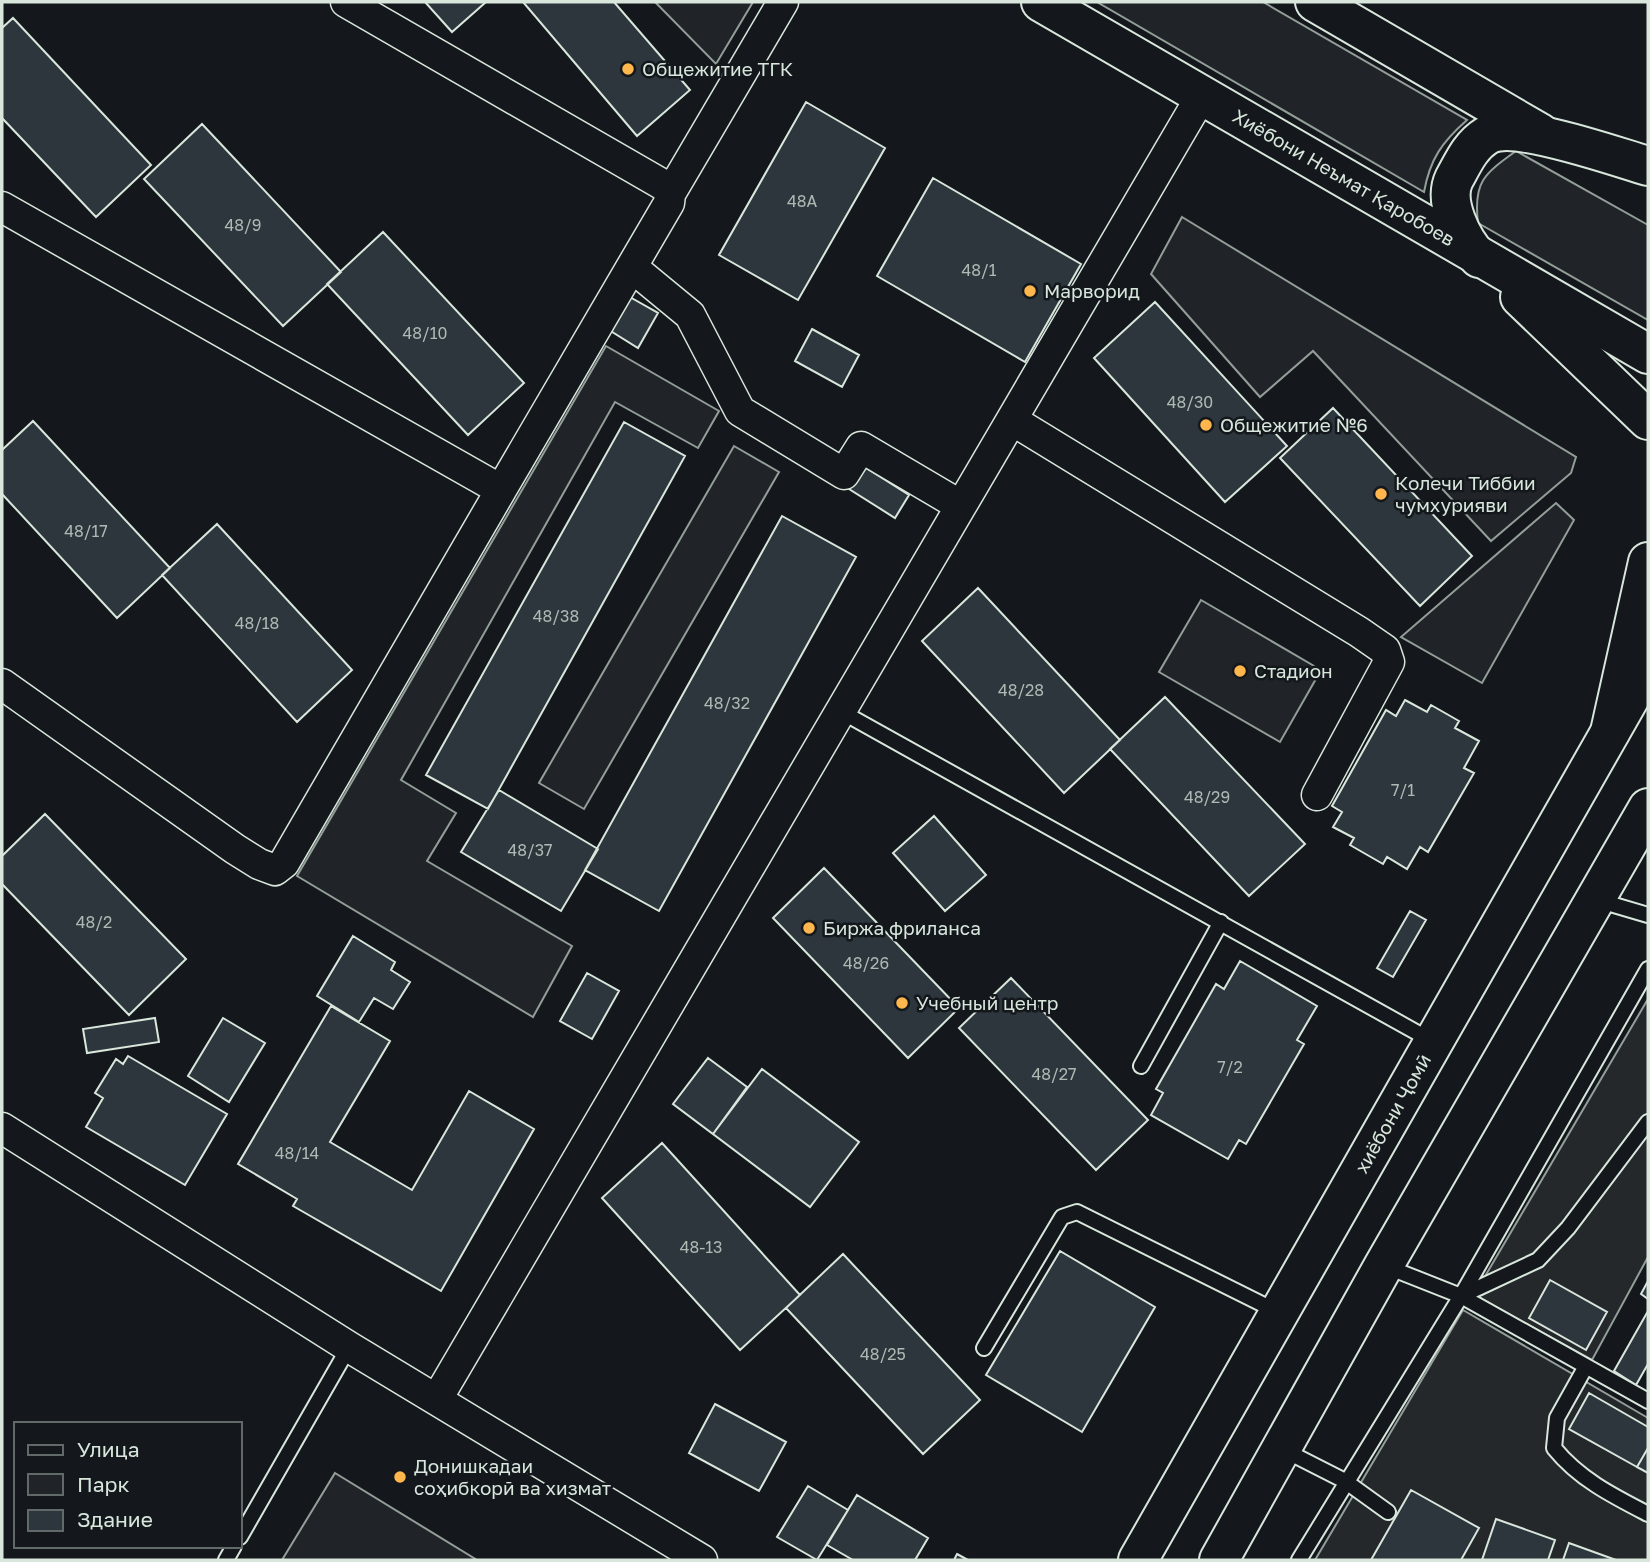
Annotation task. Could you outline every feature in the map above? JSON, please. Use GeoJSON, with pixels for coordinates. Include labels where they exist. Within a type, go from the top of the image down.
{"type":"FeatureCollection","features":[{"type":"Feature","properties":{"kind":"main road","name":"Хиёбони Неъмат Қаробоев"},"geometry":{"type":"LineString","coordinates":[[1041,2],[1648,354]]}},
{"type":"Feature","properties":{"kind":"main road"},"geometry":{"type":"LineString","coordinates":[[1315,2],[1648,195]]}},
{"type":"Feature","properties":{"kind":"main road"},"geometry":{"type":"LineString","coordinates":[[1648,166],[1516,130],[1488,134],[1468,153],[1450,188],[1455,219],[1476,255],[1648,420]]}},
{"type":"Feature","properties":{"kind":"main road"},"geometry":{"type":"LineString","coordinates":[[1610,732],[1648,562]]}},
{"type":"Feature","properties":{"kind":"main road","name":"хиёбони Ҷомӣ"},"geometry":{"type":"LineString","coordinates":[[1138,1560],[1648,666]]}},
{"type":"Feature","properties":{"kind":"main road"},"geometry":{"type":"LineString","coordinates":[[1219,1560],[1384,1265],[1648,808]]}},
{"type":"Feature","properties":{"kind":"street"},"geometry":{"type":"LineString","coordinates":[[346,2],[665,186],[670,194]]}},
{"type":"Feature","properties":{"kind":"street"},"geometry":{"type":"LineString","coordinates":[[2,684],[243,854],[275,870],[284,863],[633,268],[669,203],[670,194],[783,2]]}},
{"type":"Feature","properties":{"kind":"street"},"geometry":{"type":"LineString","coordinates":[[437,1399],[1202,96]]}},
{"type":"Feature","properties":{"kind":"street"},"geometry":{"type":"LineString","coordinates":[[2,207],[501,490]]}},
{"type":"Feature","properties":{"kind":"street"},"geometry":{"type":"LineString","coordinates":[[633,268],[690,315],[740,411],[845,474],[861,447],[961,506]]}},
{"type":"Feature","properties":{"kind":"street"},"geometry":{"type":"LineString","coordinates":[[1012,420],[1385,650],[1389,662],[1317,795]]}},
{"type":"Feature","properties":{"kind":"street"},"geometry":{"type":"LineString","coordinates":[[2,1128],[349,1347],[702,1560]]}},
{"type":"Feature","properties":{"kind":"lane"},"geometry":{"type":"LineString","coordinates":[[842,712],[1433,1042]]}},
{"type":"Feature","properties":{"kind":"lane"},"geometry":{"type":"LineString","coordinates":[[1595,900],[1648,915]]}},
{"type":"Feature","properties":{"kind":"lane"},"geometry":{"type":"LineString","coordinates":[[1142,1066],[1221,922]]}},
{"type":"Feature","properties":{"kind":"lane"},"geometry":{"type":"LineString","coordinates":[[1299,1560],[1461,1296],[1648,970]]}},
{"type":"Feature","properties":{"kind":"lane"},"geometry":{"type":"LineString","coordinates":[[1461,1296],[1538,1260],[1568,1228],[1648,1122]]}},
{"type":"Feature","properties":{"kind":"lane"},"geometry":{"type":"LineString","coordinates":[[984,1348],[1062,1217],[1077,1212],[1279,1313]]}},
{"type":"Feature","properties":{"kind":"lane"},"geometry":{"type":"LineString","coordinates":[[1384,1265],[1461,1296],[1648,1401]]}},
{"type":"Feature","properties":{"kind":"lane"},"geometry":{"type":"LineString","coordinates":[[242,1534],[349,1347]]}},
{"type":"Feature","properties":{"kind":"lane"},"geometry":{"type":"LineString","coordinates":[[1585,1368],[1557,1418],[1555,1448],[1570,1467],[1591,1483],[1648,1514]]}},
{"type":"Feature","properties":{"kind":"lane"},"geometry":{"type":"LineString","coordinates":[[1281,1449],[1345,1482],[1388,1512]]}},
{"type":"Feature","properties":{"kind":"green space"},"geometry":{"type":"Polygon","coordinates":[[[655,2],[753,2],[716,64],[655,2]]]}},
{"type":"Feature","properties":{"kind":"green space"},"geometry":{"type":"Polygon","coordinates":[[[1097,2],[1263,2],[1467,120],[1438,152],[1424,192],[1097,2]]]}},
{"type":"Feature","properties":{"kind":"green space"},"geometry":{"type":"Polygon","coordinates":[[[1516,151],[1648,225],[1648,320],[1478,223],[1477,198],[1483,180],[1516,151]]]}},
{"type":"Feature","properties":{"kind":"green space"},"geometry":{"type":"Polygon","coordinates":[[[1182,217],[1576,457],[1571,473],[1491,541],[1313,351],[1260,397],[1151,274],[1182,217]]]}},
{"type":"Feature","properties":{"kind":"green space"},"geometry":{"type":"Polygon","coordinates":[[[606,346],[719,411],[698,448],[615,402],[401,780],[456,813],[427,861],[572,946],[533,1017],[297,876],[606,346]]]}},
{"type":"Feature","properties":{"kind":"green space"},"geometry":{"type":"Polygon","coordinates":[[[734,446],[779,472],[584,809],[539,783],[734,446]]]}},
{"type":"Feature","properties":{"kind":"green space"},"geometry":{"type":"Polygon","coordinates":[[[1556,503],[1574,520],[1482,683],[1401,637],[1556,503]]]}},
{"type":"Feature","properties":{"kind":"green space","name":"Стадион"},"geometry":{"type":"Polygon","coordinates":[[[1201,600],[1321,670],[1280,742],[1159,672],[1201,600]]]}},
{"type":"Feature","properties":{"kind":"green space"},"geometry":{"type":"Polygon","coordinates":[[[335,1473],[477,1560],[282,1560],[335,1473]]]}},
{"type":"Feature","properties":{"kind":"shaded area"},"geometry":{"type":"Polygon","coordinates":[[[1648,999],[1648,1257],[1592,1360],[1474,1295],[1648,999]]]}},
{"type":"Feature","properties":{"kind":"shaded area"},"geometry":{"type":"Polygon","coordinates":[[[1463,1310],[1648,1418],[1648,1560],[1315,1560],[1463,1310]]]}},
{"type":"Feature","properties":{"kind":"building"},"geometry":{"type":"Polygon","coordinates":[[[425,2],[486,2],[452,32],[425,2]]]}},
{"type":"Feature","properties":{"kind":"building"},"geometry":{"type":"Polygon","coordinates":[[[523,2],[614,2],[690,90],[637,136],[523,2]]]}},
{"type":"Feature","properties":{"kind":"building"},"geometry":{"type":"Polygon","coordinates":[[[13,18],[151,165],[96,217],[2,118],[2,28],[13,18]]]}},
{"type":"Feature","properties":{"kind":"building"},"geometry":{"type":"Polygon","coordinates":[[[806,102],[885,148],[798,300],[719,255],[806,102]]]}},
{"type":"Feature","properties":{"kind":"building"},"geometry":{"type":"Polygon","coordinates":[[[202,124],[341,272],[283,326],[144,179],[202,124]]]}},
{"type":"Feature","properties":{"kind":"building"},"geometry":{"type":"Polygon","coordinates":[[[933,178],[1081,264],[1025,362],[877,276],[933,178]]]}},
{"type":"Feature","properties":{"kind":"building"},"geometry":{"type":"Polygon","coordinates":[[[383,232],[524,383],[468,435],[327,284],[383,232]]]}},
{"type":"Feature","properties":{"kind":"building"},"geometry":{"type":"Polygon","coordinates":[[[628,296],[658,313],[638,348],[609,330],[628,296]]]}},
{"type":"Feature","properties":{"kind":"building"},"geometry":{"type":"Polygon","coordinates":[[[1155,302],[1287,446],[1225,502],[1094,358],[1155,302]]]}},
{"type":"Feature","properties":{"kind":"building"},"geometry":{"type":"Polygon","coordinates":[[[812,329],[859,355],[842,387],[795,361],[812,329]]]}},
{"type":"Feature","properties":{"kind":"building"},"geometry":{"type":"Polygon","coordinates":[[[1333,408],[1472,556],[1420,606],[1280,458],[1333,408]]]}},
{"type":"Feature","properties":{"kind":"building"},"geometry":{"type":"Polygon","coordinates":[[[33,421],[170,568],[117,618],[2,494],[2,450],[33,421]]]}},
{"type":"Feature","properties":{"kind":"building"},"geometry":{"type":"Polygon","coordinates":[[[624,422],[685,456],[488,809],[426,775],[624,422]]]}},
{"type":"Feature","properties":{"kind":"building"},"geometry":{"type":"Polygon","coordinates":[[[863,466],[909,495],[895,518],[849,489],[863,466]]]}},
{"type":"Feature","properties":{"kind":"building"},"geometry":{"type":"Polygon","coordinates":[[[782,516],[856,557],[659,911],[585,870],[782,516]]]}},
{"type":"Feature","properties":{"kind":"building"},"geometry":{"type":"Polygon","coordinates":[[[217,524],[352,670],[297,722],[162,575],[217,524]]]}},
{"type":"Feature","properties":{"kind":"building"},"geometry":{"type":"Polygon","coordinates":[[[978,588],[1120,740],[1064,793],[922,641],[978,588]]]}},
{"type":"Feature","properties":{"kind":"building"},"geometry":{"type":"Polygon","coordinates":[[[1165,697],[1305,844],[1249,896],[1110,749],[1165,697]]]}},
{"type":"Feature","properties":{"kind":"building"},"geometry":{"type":"Polygon","coordinates":[[[1405,700],[1427,712],[1431,705],[1459,721],[1455,728],[1479,741],[1464,768],[1474,773],[1428,852],[1420,847],[1407,869],[1387,857],[1383,864],[1350,845],[1354,838],[1333,827],[1342,812],[1332,806],[1386,710],[1396,716],[1405,700]]]}},
{"type":"Feature","properties":{"kind":"building"},"geometry":{"type":"Polygon","coordinates":[[[499,790],[598,849],[561,911],[461,852],[499,790]]]}},
{"type":"Feature","properties":{"kind":"building"},"geometry":{"type":"Polygon","coordinates":[[[45,814],[186,959],[129,1015],[2,884],[2,856],[45,814]]]}},
{"type":"Feature","properties":{"kind":"building"},"geometry":{"type":"Polygon","coordinates":[[[934,816],[986,875],[945,911],[893,853],[934,816]]]}},
{"type":"Feature","properties":{"kind":"building"},"geometry":{"type":"Polygon","coordinates":[[[824,868],[959,1008],[908,1058],[773,918],[824,868]]]}},
{"type":"Feature","properties":{"kind":"building"},"geometry":{"type":"Polygon","coordinates":[[[1410,911],[1426,920],[1393,977],[1377,968],[1410,911]]]}},
{"type":"Feature","properties":{"kind":"building"},"geometry":{"type":"Polygon","coordinates":[[[353,936],[395,962],[391,970],[410,982],[393,1009],[374,998],[359,1022],[317,996],[353,936]]]}},
{"type":"Feature","properties":{"kind":"building"},"geometry":{"type":"Polygon","coordinates":[[[1240,961],[1317,1006],[1297,1040],[1304,1044],[1246,1144],[1239,1140],[1228,1159],[1151,1115],[1163,1093],[1156,1089],[1216,984],[1224,989],[1240,961]]]}},
{"type":"Feature","properties":{"kind":"building"},"geometry":{"type":"Polygon","coordinates":[[[587,973],[619,991],[592,1039],[560,1021],[587,973]]]}},
{"type":"Feature","properties":{"kind":"building"},"geometry":{"type":"Polygon","coordinates":[[[1011,978],[1148,1120],[1096,1170],[959,1028],[1011,978]]]}},
{"type":"Feature","properties":{"kind":"building"},"geometry":{"type":"Polygon","coordinates":[[[331,1006],[390,1041],[330,1142],[412,1190],[469,1091],[534,1129],[441,1291],[293,1206],[297,1199],[238,1164],[331,1006]]]}},
{"type":"Feature","properties":{"kind":"building"},"geometry":{"type":"Polygon","coordinates":[[[155,1018],[159,1042],[87,1053],[83,1029],[155,1018]]]}},
{"type":"Feature","properties":{"kind":"building"},"geometry":{"type":"Polygon","coordinates":[[[223,1018],[265,1043],[229,1102],[188,1076],[223,1018]]]}},
{"type":"Feature","properties":{"kind":"building"},"geometry":{"type":"Polygon","coordinates":[[[128,1056],[227,1114],[185,1185],[86,1127],[103,1098],[95,1093],[116,1059],[123,1064],[128,1056]]]}},
{"type":"Feature","properties":{"kind":"building"},"geometry":{"type":"Polygon","coordinates":[[[708,1058],[747,1087],[713,1134],[673,1104],[708,1058]]]}},
{"type":"Feature","properties":{"kind":"building"},"geometry":{"type":"Polygon","coordinates":[[[762,1069],[859,1142],[810,1207],[713,1134],[762,1069]]]}},
{"type":"Feature","properties":{"kind":"building"},"geometry":{"type":"Polygon","coordinates":[[[662,1143],[800,1295],[740,1350],[602,1198],[662,1143]]]}},
{"type":"Feature","properties":{"kind":"building"},"geometry":{"type":"Polygon","coordinates":[[[1060,1251],[1155,1307],[1082,1432],[986,1375],[1060,1251]]]}},
{"type":"Feature","properties":{"kind":"building"},"geometry":{"type":"Polygon","coordinates":[[[843,1254],[980,1400],[923,1454],[786,1308],[843,1254]]]}},
{"type":"Feature","properties":{"kind":"building"},"geometry":{"type":"Polygon","coordinates":[[[1550,1280],[1607,1312],[1586,1350],[1529,1318],[1550,1280]]]}},
{"type":"Feature","properties":{"kind":"building"},"geometry":{"type":"Polygon","coordinates":[[[1648,1281],[1648,1299],[1641,1294],[1648,1281]]]}},
{"type":"Feature","properties":{"kind":"building"},"geometry":{"type":"Polygon","coordinates":[[[1648,1311],[1648,1364],[1636,1385],[1614,1371],[1648,1311]]]}},
{"type":"Feature","properties":{"kind":"building"},"geometry":{"type":"Polygon","coordinates":[[[1589,1393],[1648,1427],[1648,1448],[1637,1467],[1569,1429],[1589,1393]]]}},
{"type":"Feature","properties":{"kind":"building"},"geometry":{"type":"Polygon","coordinates":[[[715,1404],[786,1442],[759,1491],[689,1453],[715,1404]]]}},
{"type":"Feature","properties":{"kind":"building"},"geometry":{"type":"Polygon","coordinates":[[[1648,1448],[1648,1473],[1637,1467],[1648,1448]]]}},
{"type":"Feature","properties":{"kind":"building"},"geometry":{"type":"Polygon","coordinates":[[[808,1486],[848,1510],[817,1560],[777,1537],[808,1486]]]}},
{"type":"Feature","properties":{"kind":"building"},"geometry":{"type":"Polygon","coordinates":[[[1411,1490],[1479,1528],[1461,1560],[1371,1560],[1411,1490]]]}},
{"type":"Feature","properties":{"kind":"building"},"geometry":{"type":"Polygon","coordinates":[[[857,1495],[928,1538],[915,1560],[853,1560],[827,1545],[857,1495]]]}},
{"type":"Feature","properties":{"kind":"building"},"geometry":{"type":"Polygon","coordinates":[[[1496,1519],[1555,1540],[1548,1560],[1482,1560],[1496,1519]]]}},
{"type":"Feature","properties":{"kind":"building"},"geometry":{"type":"Polygon","coordinates":[[[1569,1543],[1616,1560],[1563,1560],[1569,1543]]]}},
{"type":"Feature","properties":{"kind":"building"},"geometry":{"type":"Polygon","coordinates":[[[957,1554],[968,1560],[954,1560],[957,1554]]]}},
{"type":"Feature","properties":{"kind":"place","name":"Общежитие ТГК"},"geometry":{"type":"Point","coordinates":[628,69]}},
{"type":"Feature","properties":{"kind":"place","name":"Марворид"},"geometry":{"type":"Point","coordinates":[1030,291]}},
{"type":"Feature","properties":{"kind":"place","name":"Общежитие №6"},"geometry":{"type":"Point","coordinates":[1206,425]}},
{"type":"Feature","properties":{"kind":"place","name":"Колечи Тиббии чумхурияви"},"geometry":{"type":"Point","coordinates":[1381,494]}},
{"type":"Feature","properties":{"kind":"place","name":"Стадион"},"geometry":{"type":"Point","coordinates":[1240,671]}},
{"type":"Feature","properties":{"kind":"place","name":"Биржа фриланса"},"geometry":{"type":"Point","coordinates":[809,928]}},
{"type":"Feature","properties":{"kind":"place","name":"Учебный центр"},"geometry":{"type":"Point","coordinates":[902,1003]}},
{"type":"Feature","properties":{"kind":"place","name":"Донишкадаи соҳибкорӣ ва хизмат"},"geometry":{"type":"Point","coordinates":[400,1477]}}]}
